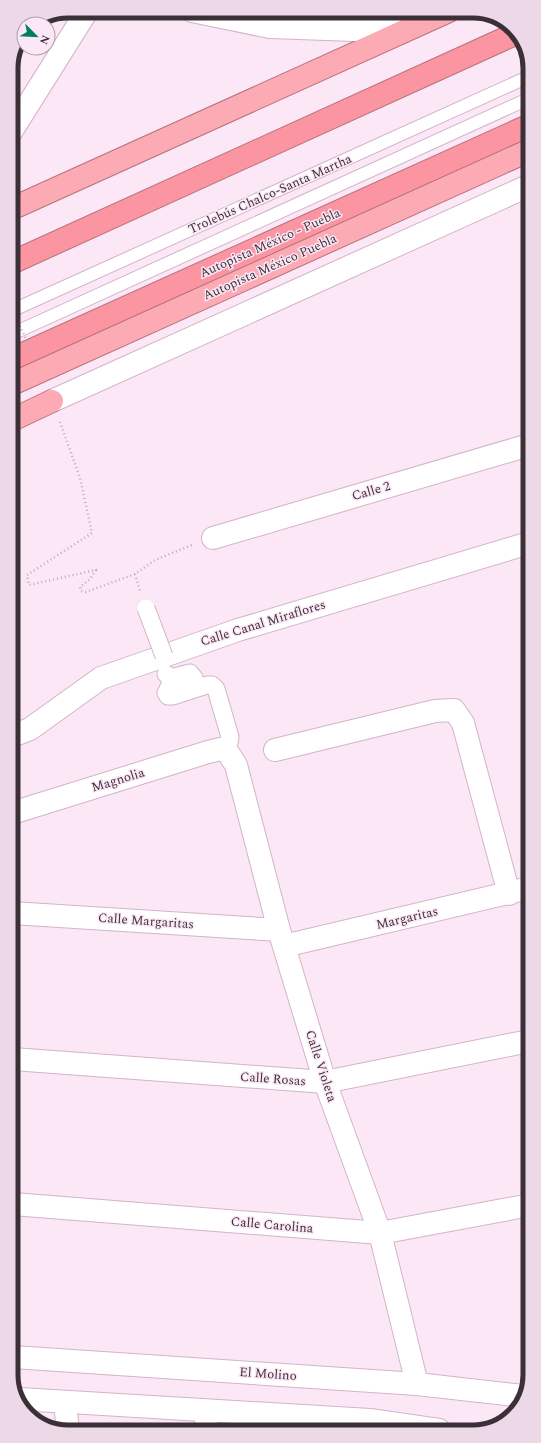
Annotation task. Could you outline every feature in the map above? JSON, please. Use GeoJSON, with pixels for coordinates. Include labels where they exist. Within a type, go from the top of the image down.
{"type":"FeatureCollection","features":[{"type":"Feature","properties":{"kind":"highway"},"geometry":{"type":"LineString","coordinates":[[18,206],[434,18]]}},
{"type":"Feature","properties":{"kind":"highway"},"geometry":{"type":"LineString","coordinates":[[18,260],[511,36]]}},
{"type":"Feature","properties":{"kind":"highway","name":"Autopista México - Puebla"},"geometry":{"type":"LineString","coordinates":[[18,356],[523,128]]}},
{"type":"Feature","properties":{"kind":"highway","name":"Autopista México Puebla"},"geometry":{"type":"LineString","coordinates":[[18,381],[523,153]]}},
{"type":"Feature","properties":{"kind":"highway"},"geometry":{"type":"LineString","coordinates":[[18,417],[52,401]]}},
{"type":"Feature","properties":{"kind":"street"},"geometry":{"type":"LineString","coordinates":[[18,121],[83,18]]}},
{"type":"Feature","properties":{"kind":"street"},"geometry":{"type":"LineString","coordinates":[[265,18],[354,30],[381,18]]}},
{"type":"Feature","properties":{"kind":"street"},"geometry":{"type":"LineString","coordinates":[[52,401],[523,188]]}},
{"type":"Feature","properties":{"kind":"street","name":"Calle 2"},"geometry":{"type":"LineString","coordinates":[[213,538],[523,447]]}},
{"type":"Feature","properties":{"kind":"street","name":"Calle Canal Miraflores"},"geometry":{"type":"LineString","coordinates":[[18,734],[30,729],[101,678],[238,630],[523,545]]}},
{"type":"Feature","properties":{"kind":"street"},"geometry":{"type":"LineString","coordinates":[[146,608],[164,656]]}},
{"type":"Feature","properties":{"kind":"street"},"geometry":{"type":"LineString","coordinates":[[166,674],[171,678],[190,673],[194,678],[191,682],[169,687],[166,693],[168,696],[173,696],[207,685],[212,685],[216,689],[230,737],[229,743],[225,748]]}},
{"type":"Feature","properties":{"kind":"street"},"geometry":{"type":"LineString","coordinates":[[275,750],[435,711],[454,710],[463,723],[519,891]]}},
{"type":"Feature","properties":{"kind":"street","name":"Magnolia"},"geometry":{"type":"LineString","coordinates":[[18,811],[225,748]]}},
{"type":"Feature","properties":{"kind":"street","name":"Calle Violeta"},"geometry":{"type":"LineString","coordinates":[[225,748],[236,765],[281,938],[325,1082],[380,1233],[417,1384]]}},
{"type":"Feature","properties":{"kind":"street","name":"Margaritas"},"geometry":{"type":"LineString","coordinates":[[281,938],[519,891]]}},
{"type":"Feature","properties":{"kind":"street","name":"Calle Margaritas"},"geometry":{"type":"LineString","coordinates":[[18,914],[281,938]]}},
{"type":"Feature","properties":{"kind":"street","name":"Calle Rosas"},"geometry":{"type":"LineString","coordinates":[[18,1059],[325,1082],[523,1042]]}},
{"type":"Feature","properties":{"kind":"street","name":"Calle Carolina"},"geometry":{"type":"LineString","coordinates":[[18,1204],[380,1233],[523,1206]]}},
{"type":"Feature","properties":{"kind":"street","name":"El Molino"},"geometry":{"type":"LineString","coordinates":[[18,1357],[417,1384],[518,1395]]}},
{"type":"Feature","properties":{"kind":"street"},"geometry":{"type":"LineString","coordinates":[[25,1399],[65,1402],[206,1421],[371,1425]]}},
{"type":"Feature","properties":{"kind":"street"},"geometry":{"type":"LineString","coordinates":[[65,1402],[67,1425]]}},
{"type":"Feature","properties":{"kind":"lane","name":"Trolebús Chalco-Santa Martha"},"geometry":{"type":"LineString","coordinates":[[18,307],[523,79]]}},
{"type":"Feature","properties":{"kind":"lane"},"geometry":{"type":"LineString","coordinates":[[18,331],[523,101]]}},
{"type":"Feature","properties":{"kind":"path"},"geometry":{"type":"LineString","coordinates":[[18,323],[35,358]]}},
{"type":"Feature","properties":{"kind":"path"},"geometry":{"type":"LineString","coordinates":[[52,401],[80,478],[92,534],[27,576],[29,585],[96,570],[90,579],[80,587],[80,591],[86,592],[135,574],[155,560],[177,550],[213,538]]}}]}
